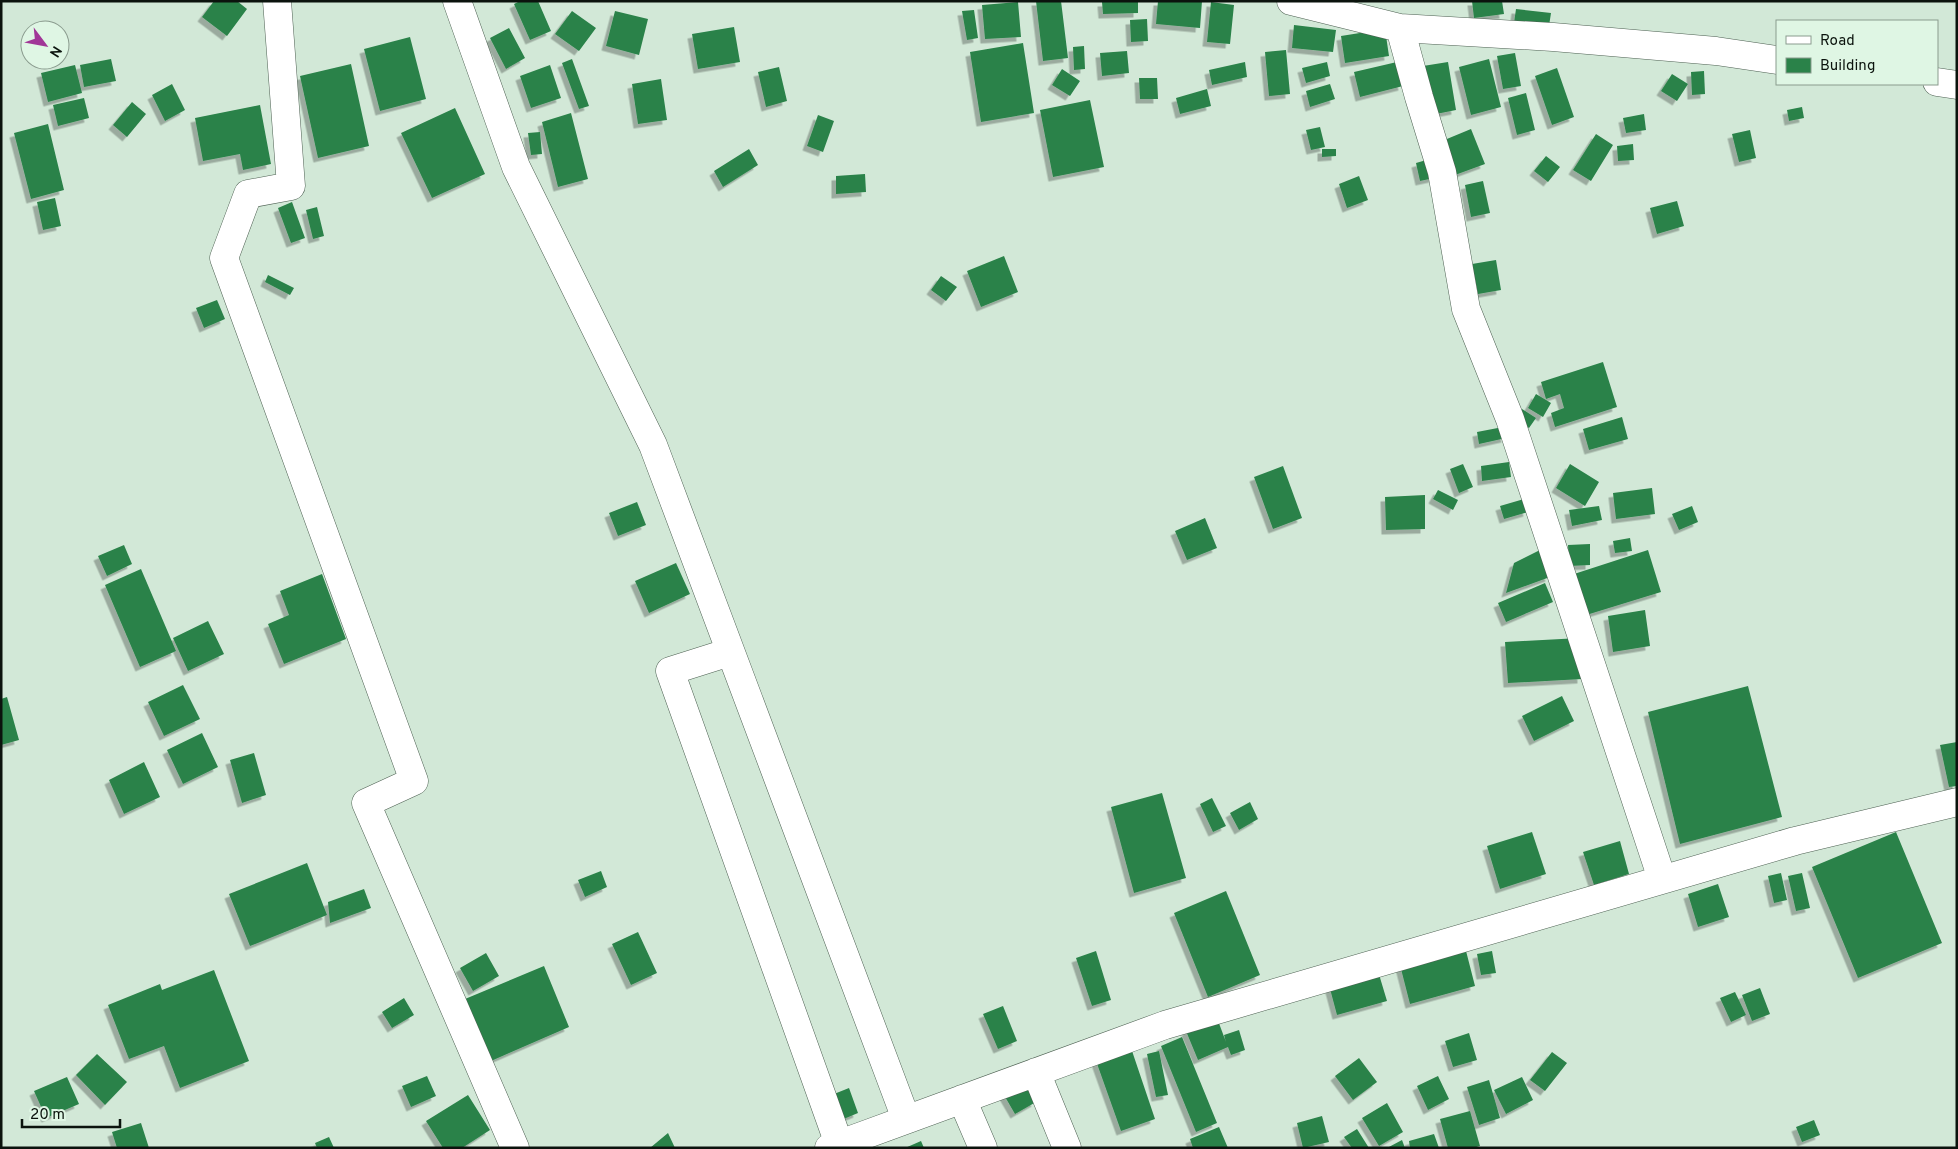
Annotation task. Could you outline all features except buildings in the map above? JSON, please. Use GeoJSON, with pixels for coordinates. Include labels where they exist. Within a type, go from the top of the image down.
{"type":"FeatureCollection","features":[{"type":"Feature","properties":{"kind":"street"},"geometry":{"type":"LineString","coordinates":[[277,1],[292,186],[248,194],[224,258],[414,781],[366,803],[515,1148]]}},
{"type":"Feature","properties":{"kind":"street"},"geometry":{"type":"LineString","coordinates":[[458,1],[516,167],[652,445],[906,1119]]}},
{"type":"Feature","properties":{"kind":"street"},"geometry":{"type":"LineString","coordinates":[[1291,1],[1400,28],[1553,37],[1716,51],[1776,60]]}},
{"type":"Feature","properties":{"kind":"street"},"geometry":{"type":"LineString","coordinates":[[1400,28],[1442,172],[1466,309],[1510,418],[1662,879]]}},
{"type":"Feature","properties":{"kind":"street"},"geometry":{"type":"LineString","coordinates":[[1938,82],[1957,85]]}},
{"type":"Feature","properties":{"kind":"street"},"geometry":{"type":"LineString","coordinates":[[730,652],[670,671],[834,1146],[1165,1026],[1796,841],[1957,802]]}},
{"type":"Feature","properties":{"kind":"street"},"geometry":{"type":"LineString","coordinates":[[1036,1072],[1067,1148]]}},
{"type":"Feature","properties":{"kind":"street"},"geometry":{"type":"LineString","coordinates":[[962,1099],[984,1148]]}}]}
